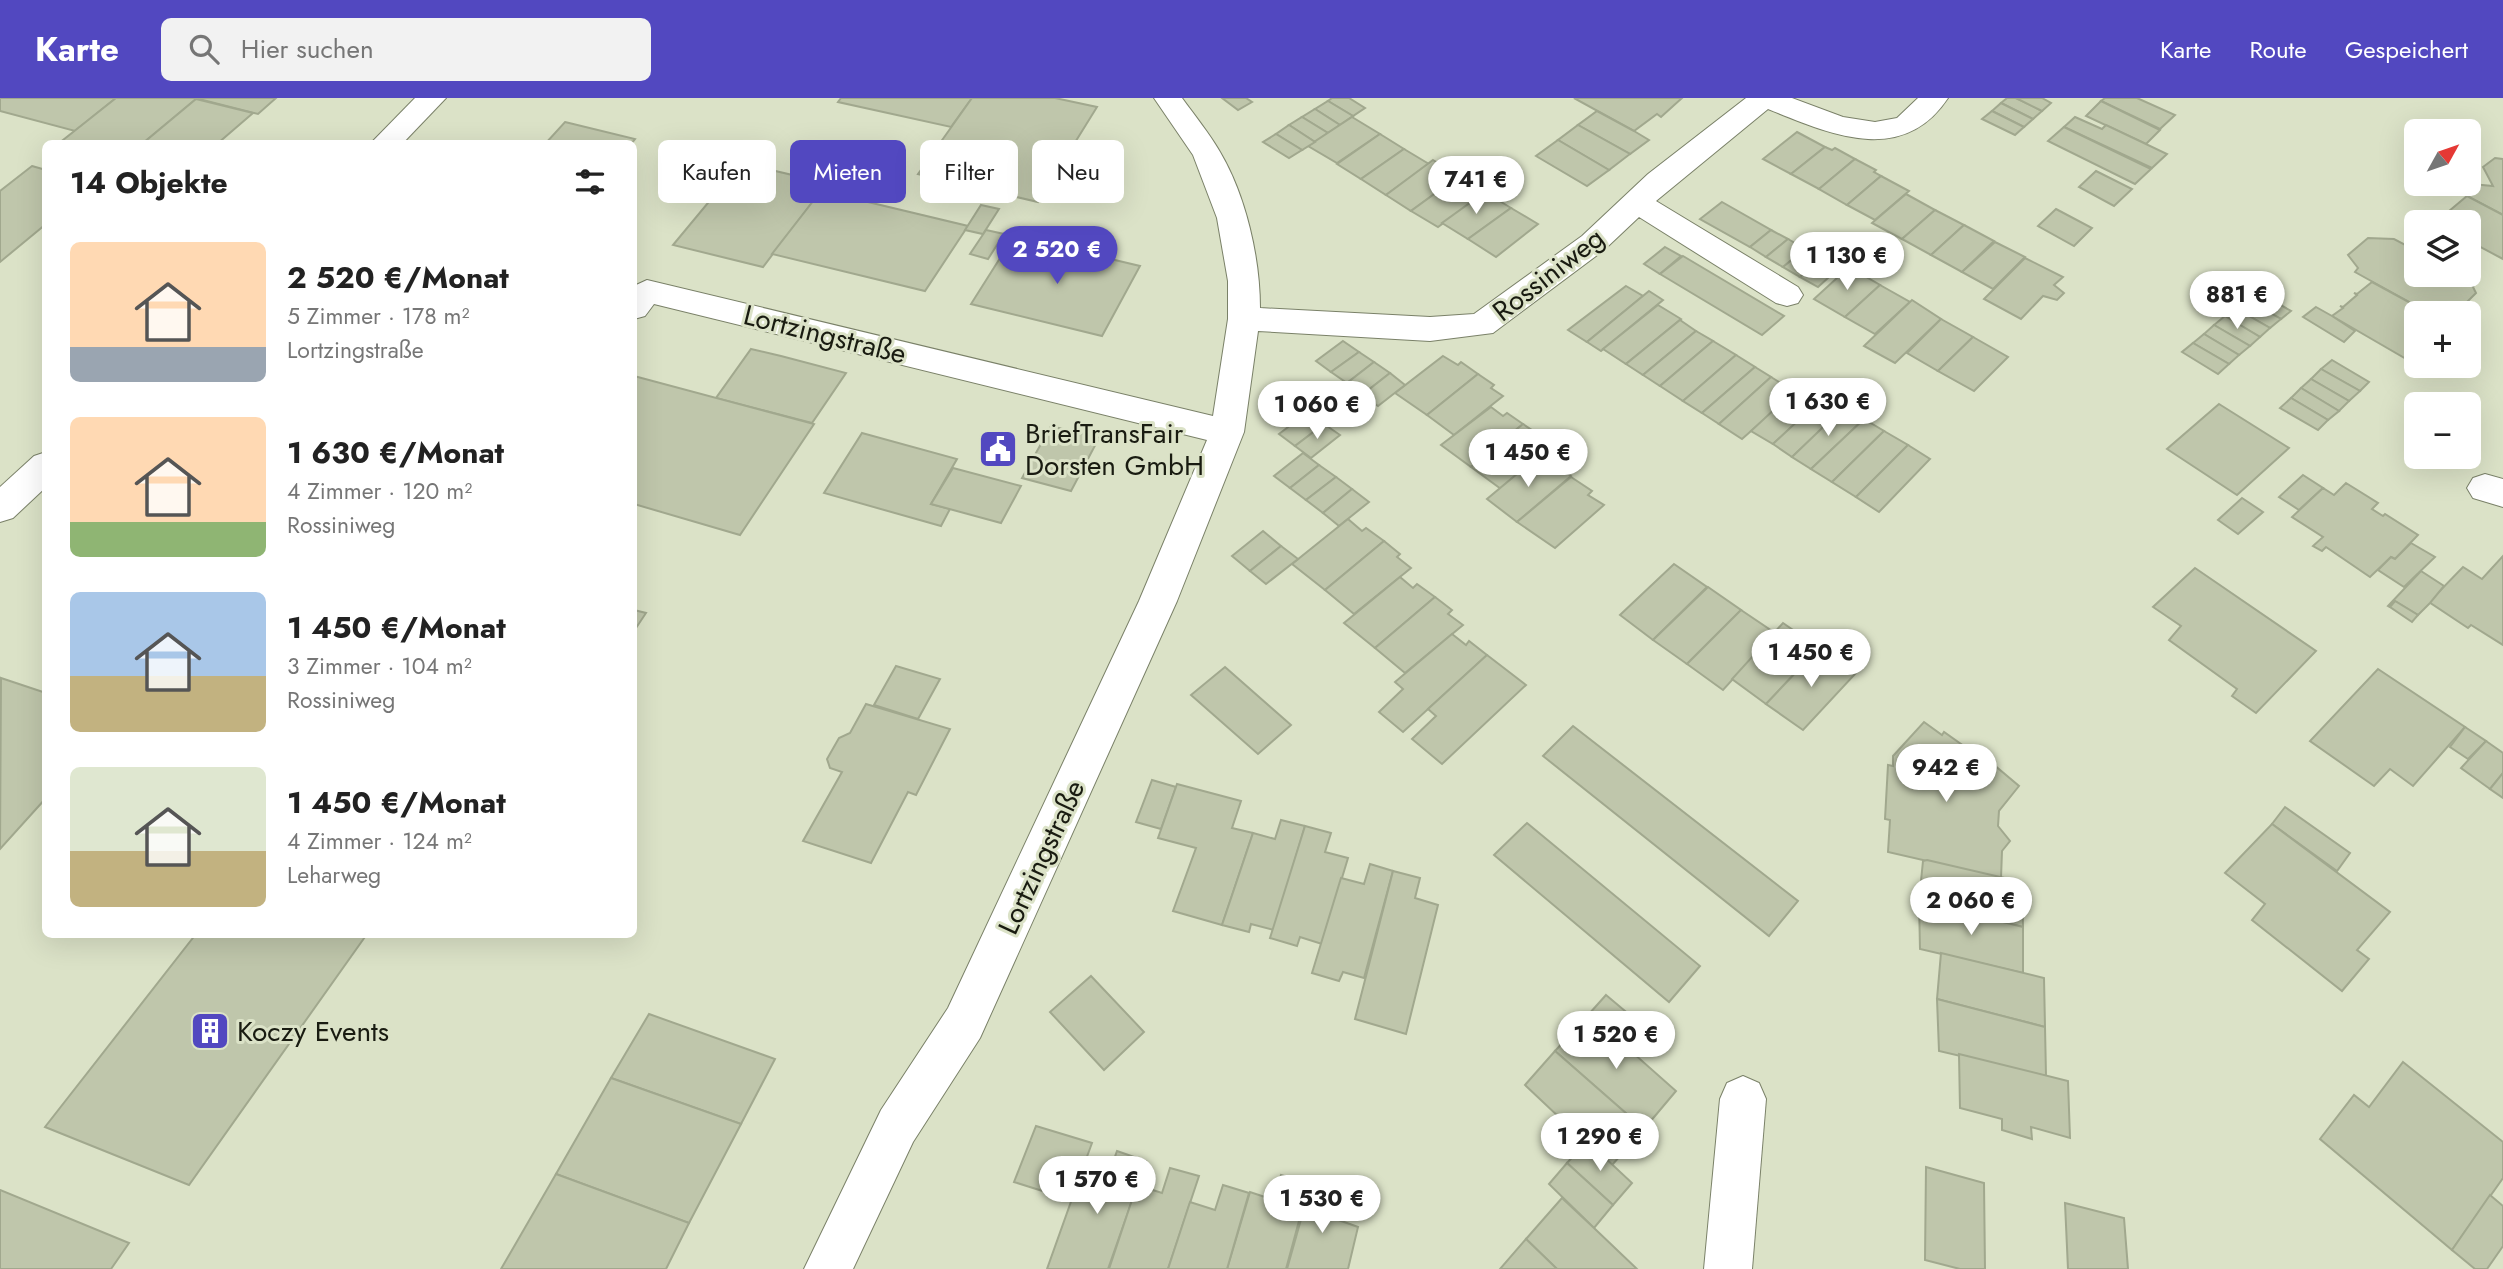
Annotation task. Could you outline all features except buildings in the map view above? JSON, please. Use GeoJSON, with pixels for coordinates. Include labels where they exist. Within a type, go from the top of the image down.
{"type":"FeatureCollection","features":[{"type":"Feature","properties":{"kind":"street"},"geometry":{"type":"LineString","coordinates":[[388,140],[432,98]]}},
{"type":"Feature","properties":{"kind":"street","name":"Lortzingstraße"},"geometry":{"type":"LineString","coordinates":[[828,1269],[897,1126],[964,1023],[1152,614],[1227,432],[1244,319],[1244,281],[1232,218],[1206,154],[1168,98]]}},
{"type":"Feature","properties":{"kind":"street","name":"Rossiniweg"},"geometry":{"type":"LineString","coordinates":[[1244,319],[1430,329],[1482,325],[1592,243],[1658,181],[1765,98],[1842,126],[1872,132],[1905,125],[1934,98]]}},
{"type":"Feature","properties":{"kind":"street"},"geometry":{"type":"LineString","coordinates":[[1636,202],[1787,295]]}},
{"type":"Feature","properties":{"kind":"street","name":"Lortzingstraße"},"geometry":{"type":"LineString","coordinates":[[637,304],[647,291],[1227,432]]}},
{"type":"Feature","properties":{"kind":"street"},"geometry":{"type":"LineString","coordinates":[[0,508],[42,469]]}},
{"type":"Feature","properties":{"kind":"street"},"geometry":{"type":"LineString","coordinates":[[1728,1269],[1743,1099]]}},
{"type":"Feature","properties":{"kind":"place","name":"BriefTransFair Dorsten GmbH"},"geometry":{"type":"Point","coordinates":[998,449]}},
{"type":"Feature","properties":{"kind":"place","name":"Koczy Events"},"geometry":{"type":"Point","coordinates":[210,1031]}}]}
